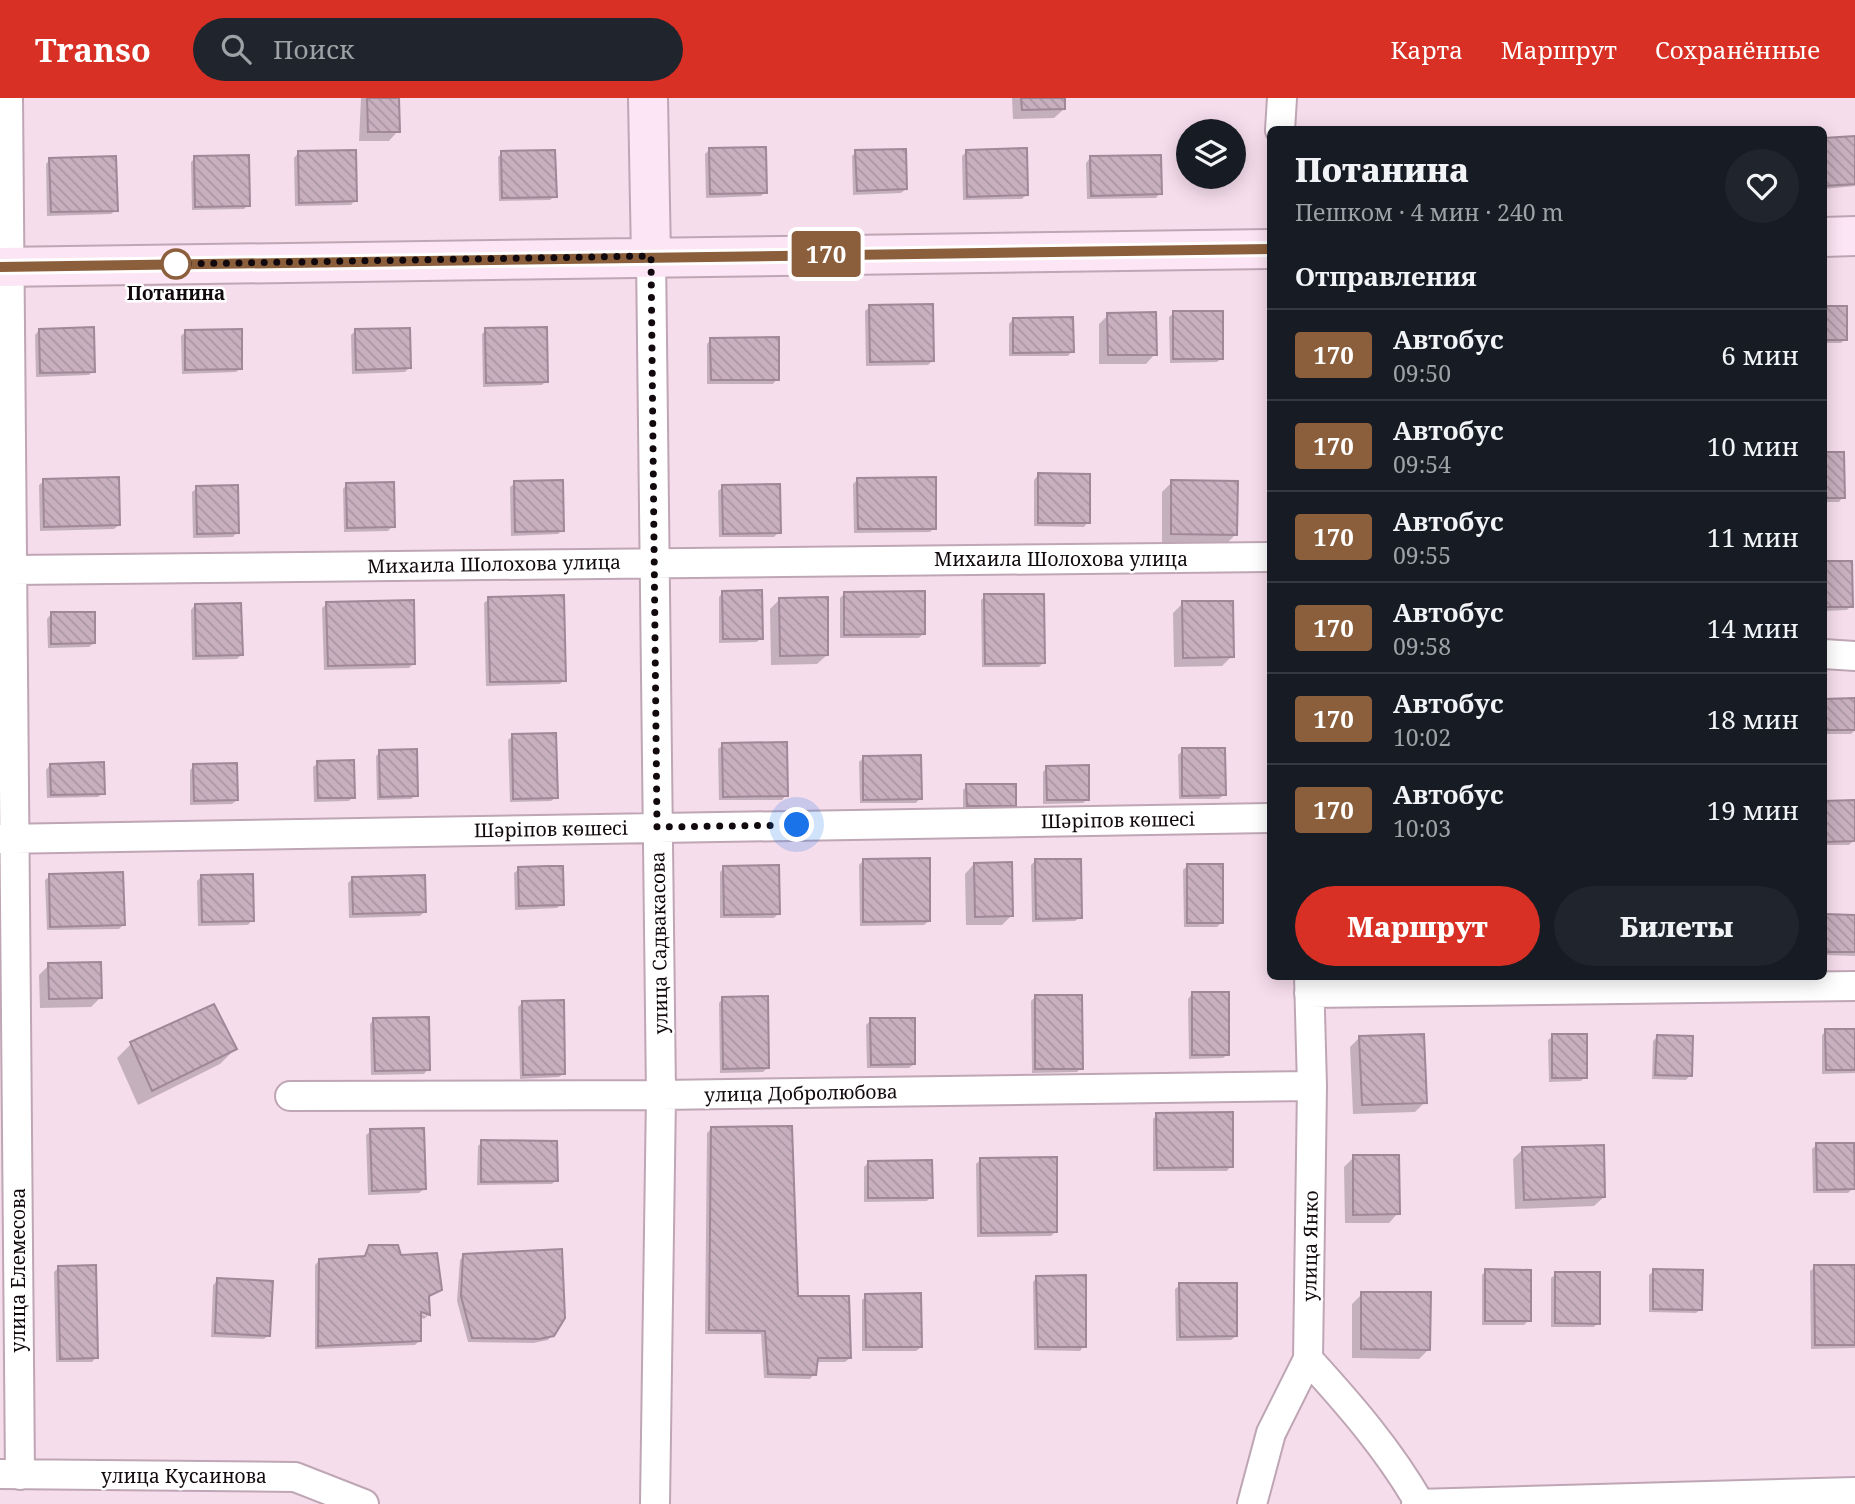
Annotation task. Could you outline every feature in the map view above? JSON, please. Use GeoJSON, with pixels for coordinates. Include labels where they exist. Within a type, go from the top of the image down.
{"type":"FeatureCollection","features":[{"type":"Feature","properties":{"kind":"street","name":"улица Елемесова"},"geometry":{"type":"LineString","coordinates":[[8,98],[4,267],[12,570],[7,839],[10,1475]]}},
{"type":"Feature","properties":{"kind":"street"},"geometry":{"type":"LineString","coordinates":[[648,98],[651,256]]}},
{"type":"Feature","properties":{"kind":"street"},"geometry":{"type":"LineString","coordinates":[[1280,126],[1282,98]]}},
{"type":"Feature","properties":{"kind":"street"},"geometry":{"type":"LineString","coordinates":[[1827,237],[1855,236]]}},
{"type":"Feature","properties":{"kind":"street"},"geometry":{"type":"LineString","coordinates":[[4,267],[1267,249]]}},
{"type":"Feature","properties":{"kind":"street","name":"улица Садвакасова"},"geometry":{"type":"LineString","coordinates":[[651,256],[660,1095],[655,1504]]}},
{"type":"Feature","properties":{"kind":"street","name":"Михаила Шолохова улица"},"geometry":{"type":"LineString","coordinates":[[12,570],[1267,557]]}},
{"type":"Feature","properties":{"kind":"street"},"geometry":{"type":"LineString","coordinates":[[1827,654],[1855,656]]}},
{"type":"Feature","properties":{"kind":"street","name":"Шәріпов көшесі"},"geometry":{"type":"LineString","coordinates":[[7,839],[1267,818]]}},
{"type":"Feature","properties":{"kind":"street"},"geometry":{"type":"LineString","coordinates":[[1309,985],[1855,986]]}},
{"type":"Feature","properties":{"kind":"street","name":"улица Янко"},"geometry":{"type":"LineString","coordinates":[[1252,1504],[1271,1433],[1308,1359],[1312,1086],[1309,985]]}},
{"type":"Feature","properties":{"kind":"street","name":"улица Добролюбова"},"geometry":{"type":"LineString","coordinates":[[290,1096],[660,1095],[1312,1086]]}},
{"type":"Feature","properties":{"kind":"street"},"geometry":{"type":"LineString","coordinates":[[1308,1359],[1365,1422],[1396,1463],[1418,1504],[1855,1492]]}},
{"type":"Feature","properties":{"kind":"street","name":"улица Кусаинова"},"geometry":{"type":"LineString","coordinates":[[10,1475],[295,1477],[364,1504]]}},
{"type":"Feature","properties":{"kind":"building"},"geometry":{"type":"Polygon","coordinates":[[[367,98],[399,98],[400,132],[368,132],[367,98]]]}},
{"type":"Feature","properties":{"kind":"building"},"geometry":{"type":"Polygon","coordinates":[[[1021,98],[1065,98],[1065,109],[1022,110],[1021,98]]]}},
{"type":"Feature","properties":{"kind":"building"},"geometry":{"type":"Polygon","coordinates":[[[1855,136],[1855,184],[1827,186],[1827,138],[1855,136]]]}},
{"type":"Feature","properties":{"kind":"building"},"geometry":{"type":"Polygon","coordinates":[[[766,147],[767,193],[710,194],[709,148],[766,147]]]}},
{"type":"Feature","properties":{"kind":"building"},"geometry":{"type":"Polygon","coordinates":[[[1027,148],[1028,195],[967,197],[966,150],[1027,148]]]}},
{"type":"Feature","properties":{"kind":"building"},"geometry":{"type":"Polygon","coordinates":[[[906,149],[907,189],[857,191],[855,150],[906,149]]]}},
{"type":"Feature","properties":{"kind":"building"},"geometry":{"type":"Polygon","coordinates":[[[356,150],[357,201],[299,203],[298,151],[356,150]]]}},
{"type":"Feature","properties":{"kind":"building"},"geometry":{"type":"Polygon","coordinates":[[[555,150],[557,197],[502,198],[501,151],[555,150]]]}},
{"type":"Feature","properties":{"kind":"building"},"geometry":{"type":"Polygon","coordinates":[[[249,155],[250,206],[195,207],[194,156],[249,155]]]}},
{"type":"Feature","properties":{"kind":"building"},"geometry":{"type":"Polygon","coordinates":[[[1161,155],[1162,194],[1091,196],[1090,156],[1161,155]]]}},
{"type":"Feature","properties":{"kind":"building"},"geometry":{"type":"Polygon","coordinates":[[[116,156],[118,211],[51,212],[49,158],[116,156]]]}},
{"type":"Feature","properties":{"kind":"building"},"geometry":{"type":"Polygon","coordinates":[[[933,304],[934,361],[870,362],[869,305],[933,304]]]}},
{"type":"Feature","properties":{"kind":"building"},"geometry":{"type":"Polygon","coordinates":[[[1827,306],[1847,306],[1847,340],[1827,340],[1827,306]]]}},
{"type":"Feature","properties":{"kind":"building"},"geometry":{"type":"Polygon","coordinates":[[[1173,311],[1223,311],[1223,359],[1173,359],[1173,311]]]}},
{"type":"Feature","properties":{"kind":"building"},"geometry":{"type":"Polygon","coordinates":[[[1156,312],[1157,355],[1108,355],[1107,313],[1156,312]]]}},
{"type":"Feature","properties":{"kind":"building"},"geometry":{"type":"Polygon","coordinates":[[[1073,317],[1074,352],[1013,353],[1013,318],[1073,317]]]}},
{"type":"Feature","properties":{"kind":"building"},"geometry":{"type":"Polygon","coordinates":[[[94,327],[95,372],[40,373],[39,329],[94,327]]]}},
{"type":"Feature","properties":{"kind":"building"},"geometry":{"type":"Polygon","coordinates":[[[547,327],[548,382],[486,383],[485,328],[547,327]]]}},
{"type":"Feature","properties":{"kind":"building"},"geometry":{"type":"Polygon","coordinates":[[[410,328],[411,368],[356,370],[355,329],[410,328]]]}},
{"type":"Feature","properties":{"kind":"building"},"geometry":{"type":"Polygon","coordinates":[[[242,329],[242,369],[185,370],[185,330],[242,329]]]}},
{"type":"Feature","properties":{"kind":"building"},"geometry":{"type":"Polygon","coordinates":[[[779,337],[779,380],[711,380],[710,338],[779,337]]]}},
{"type":"Feature","properties":{"kind":"building"},"geometry":{"type":"Polygon","coordinates":[[[1827,452],[1844,452],[1845,498],[1827,498],[1827,452]]]}},
{"type":"Feature","properties":{"kind":"building"},"geometry":{"type":"Polygon","coordinates":[[[1038,473],[1090,474],[1090,523],[1038,523],[1038,473]]]}},
{"type":"Feature","properties":{"kind":"building"},"geometry":{"type":"Polygon","coordinates":[[[119,477],[120,525],[44,527],[43,479],[119,477]]]}},
{"type":"Feature","properties":{"kind":"building"},"geometry":{"type":"Polygon","coordinates":[[[936,477],[936,529],[858,529],[857,478],[936,477]]]}},
{"type":"Feature","properties":{"kind":"building"},"geometry":{"type":"Polygon","coordinates":[[[563,480],[564,531],[515,532],[514,481],[563,480]]]}},
{"type":"Feature","properties":{"kind":"building"},"geometry":{"type":"Polygon","coordinates":[[[1171,480],[1238,481],[1237,535],[1171,534],[1171,480]]]}},
{"type":"Feature","properties":{"kind":"building"},"geometry":{"type":"Polygon","coordinates":[[[394,482],[395,527],[347,528],[346,483],[394,482]]]}},
{"type":"Feature","properties":{"kind":"building"},"geometry":{"type":"Polygon","coordinates":[[[780,484],[781,533],[723,534],[722,485],[780,484]]]}},
{"type":"Feature","properties":{"kind":"building"},"geometry":{"type":"Polygon","coordinates":[[[238,485],[239,533],[197,534],[196,486],[238,485]]]}},
{"type":"Feature","properties":{"kind":"building"},"geometry":{"type":"Polygon","coordinates":[[[1827,561],[1852,561],[1853,607],[1827,607],[1827,561]]]}},
{"type":"Feature","properties":{"kind":"building"},"geometry":{"type":"Polygon","coordinates":[[[762,590],[763,639],[723,639],[722,591],[762,590]]]}},
{"type":"Feature","properties":{"kind":"building"},"geometry":{"type":"Polygon","coordinates":[[[925,591],[925,634],[844,635],[844,592],[925,591]]]}},
{"type":"Feature","properties":{"kind":"building"},"geometry":{"type":"Polygon","coordinates":[[[984,594],[1044,594],[1045,663],[985,664],[984,594]]]}},
{"type":"Feature","properties":{"kind":"building"},"geometry":{"type":"Polygon","coordinates":[[[564,595],[566,681],[490,682],[488,597],[564,595]]]}},
{"type":"Feature","properties":{"kind":"building"},"geometry":{"type":"Polygon","coordinates":[[[828,597],[828,655],[780,656],[779,598],[828,597]]]}},
{"type":"Feature","properties":{"kind":"building"},"geometry":{"type":"Polygon","coordinates":[[[414,600],[415,664],[328,666],[326,602],[414,600]]]}},
{"type":"Feature","properties":{"kind":"building"},"geometry":{"type":"Polygon","coordinates":[[[1182,601],[1233,601],[1234,657],[1183,658],[1182,601]]]}},
{"type":"Feature","properties":{"kind":"building"},"geometry":{"type":"Polygon","coordinates":[[[241,603],[243,655],[196,656],[195,604],[241,603]]]}},
{"type":"Feature","properties":{"kind":"building"},"geometry":{"type":"Polygon","coordinates":[[[51,612],[95,612],[95,643],[51,644],[51,612]]]}},
{"type":"Feature","properties":{"kind":"building"},"geometry":{"type":"Polygon","coordinates":[[[1855,698],[1855,730],[1827,730],[1827,699],[1855,698]]]}},
{"type":"Feature","properties":{"kind":"building"},"geometry":{"type":"Polygon","coordinates":[[[556,733],[558,798],[513,799],[512,734],[556,733]]]}},
{"type":"Feature","properties":{"kind":"building"},"geometry":{"type":"Polygon","coordinates":[[[787,742],[788,796],[723,797],[722,743],[787,742]]]}},
{"type":"Feature","properties":{"kind":"building"},"geometry":{"type":"Polygon","coordinates":[[[1182,748],[1225,748],[1226,795],[1182,796],[1182,748]]]}},
{"type":"Feature","properties":{"kind":"building"},"geometry":{"type":"Polygon","coordinates":[[[417,749],[418,796],[380,797],[379,750],[417,749]]]}},
{"type":"Feature","properties":{"kind":"building"},"geometry":{"type":"Polygon","coordinates":[[[921,755],[922,799],[863,800],[863,756],[921,755]]]}},
{"type":"Feature","properties":{"kind":"building"},"geometry":{"type":"Polygon","coordinates":[[[354,760],[355,798],[318,798],[317,761],[354,760]]]}},
{"type":"Feature","properties":{"kind":"building"},"geometry":{"type":"Polygon","coordinates":[[[104,762],[105,794],[51,795],[50,764],[104,762]]]}},
{"type":"Feature","properties":{"kind":"building"},"geometry":{"type":"Polygon","coordinates":[[[237,763],[238,800],[194,801],[193,764],[237,763]]]}},
{"type":"Feature","properties":{"kind":"building"},"geometry":{"type":"Polygon","coordinates":[[[1089,765],[1089,800],[1047,800],[1046,766],[1089,765]]]}},
{"type":"Feature","properties":{"kind":"building"},"geometry":{"type":"Polygon","coordinates":[[[966,784],[1016,784],[1016,806],[967,806],[966,784]]]}},
{"type":"Feature","properties":{"kind":"building"},"geometry":{"type":"Polygon","coordinates":[[[1855,800],[1855,841],[1827,842],[1827,801],[1855,800]]]}},
{"type":"Feature","properties":{"kind":"building"},"geometry":{"type":"Polygon","coordinates":[[[930,858],[930,921],[863,922],[863,859],[930,858]]]}},
{"type":"Feature","properties":{"kind":"building"},"geometry":{"type":"Polygon","coordinates":[[[1035,859],[1081,859],[1082,918],[1036,919],[1035,859]]]}},
{"type":"Feature","properties":{"kind":"building"},"geometry":{"type":"Polygon","coordinates":[[[1012,862],[1013,916],[975,917],[974,863],[1012,862]]]}},
{"type":"Feature","properties":{"kind":"building"},"geometry":{"type":"Polygon","coordinates":[[[1187,864],[1223,864],[1223,923],[1187,923],[1187,864]]]}},
{"type":"Feature","properties":{"kind":"building"},"geometry":{"type":"Polygon","coordinates":[[[779,865],[780,914],[724,915],[723,866],[779,865]]]}},
{"type":"Feature","properties":{"kind":"building"},"geometry":{"type":"Polygon","coordinates":[[[563,866],[564,905],[519,906],[518,867],[563,866]]]}},
{"type":"Feature","properties":{"kind":"building"},"geometry":{"type":"Polygon","coordinates":[[[123,872],[125,925],[50,927],[49,874],[123,872]]]}},
{"type":"Feature","properties":{"kind":"building"},"geometry":{"type":"Polygon","coordinates":[[[253,874],[254,921],[202,922],[201,875],[253,874]]]}},
{"type":"Feature","properties":{"kind":"building"},"geometry":{"type":"Polygon","coordinates":[[[425,875],[426,912],[353,914],[352,877],[425,875]]]}},
{"type":"Feature","properties":{"kind":"building"},"geometry":{"type":"Polygon","coordinates":[[[1827,914],[1855,915],[1855,952],[1827,952],[1827,914]]]}},
{"type":"Feature","properties":{"kind":"building"},"geometry":{"type":"Polygon","coordinates":[[[101,962],[102,998],[49,999],[48,963],[101,962]]]}},
{"type":"Feature","properties":{"kind":"building"},"geometry":{"type":"Polygon","coordinates":[[[1192,992],[1229,992],[1229,1055],[1192,1055],[1192,992]]]}},
{"type":"Feature","properties":{"kind":"building"},"geometry":{"type":"Polygon","coordinates":[[[1035,995],[1082,995],[1083,1069],[1035,1069],[1035,995]]]}},
{"type":"Feature","properties":{"kind":"building"},"geometry":{"type":"Polygon","coordinates":[[[768,996],[769,1068],[723,1069],[722,997],[768,996]]]}},
{"type":"Feature","properties":{"kind":"building"},"geometry":{"type":"Polygon","coordinates":[[[564,1000],[565,1074],[523,1075],[522,1001],[564,1000]]]}},
{"type":"Feature","properties":{"kind":"building"},"geometry":{"type":"Polygon","coordinates":[[[214,1004],[237,1049],[152,1091],[130,1042],[214,1004]]]}},
{"type":"Feature","properties":{"kind":"building"},"geometry":{"type":"Polygon","coordinates":[[[429,1017],[430,1070],[375,1071],[373,1018],[429,1017]]]}},
{"type":"Feature","properties":{"kind":"building"},"geometry":{"type":"Polygon","coordinates":[[[870,1018],[915,1018],[915,1064],[871,1065],[870,1018]]]}},
{"type":"Feature","properties":{"kind":"building"},"geometry":{"type":"Polygon","coordinates":[[[1825,1029],[1855,1029],[1855,1070],[1826,1070],[1825,1029]]]}},
{"type":"Feature","properties":{"kind":"building"},"geometry":{"type":"Polygon","coordinates":[[[1424,1034],[1427,1103],[1362,1105],[1359,1036],[1424,1034]]]}},
{"type":"Feature","properties":{"kind":"building"},"geometry":{"type":"Polygon","coordinates":[[[1552,1034],[1587,1034],[1587,1078],[1552,1078],[1552,1034]]]}},
{"type":"Feature","properties":{"kind":"building"},"geometry":{"type":"Polygon","coordinates":[[[1657,1035],[1693,1036],[1692,1076],[1655,1075],[1657,1035]]]}},
{"type":"Feature","properties":{"kind":"building"},"geometry":{"type":"Polygon","coordinates":[[[1233,1112],[1233,1167],[1157,1168],[1156,1113],[1233,1112]]]}},
{"type":"Feature","properties":{"kind":"building"},"geometry":{"type":"Polygon","coordinates":[[[792,1126],[798,1296],[849,1296],[851,1358],[818,1358],[816,1375],[768,1374],[765,1331],[709,1330],[711,1127],[792,1126]]]}},
{"type":"Feature","properties":{"kind":"building"},"geometry":{"type":"Polygon","coordinates":[[[424,1128],[426,1189],[372,1191],[370,1129],[424,1128]]]}},
{"type":"Feature","properties":{"kind":"building"},"geometry":{"type":"Polygon","coordinates":[[[481,1140],[557,1141],[558,1181],[481,1182],[481,1140]]]}},
{"type":"Feature","properties":{"kind":"building"},"geometry":{"type":"Polygon","coordinates":[[[1816,1143],[1854,1143],[1855,1189],[1817,1190],[1816,1143]]]}},
{"type":"Feature","properties":{"kind":"building"},"geometry":{"type":"Polygon","coordinates":[[[1604,1145],[1605,1197],[1524,1200],[1522,1147],[1604,1145]]]}},
{"type":"Feature","properties":{"kind":"building"},"geometry":{"type":"Polygon","coordinates":[[[1353,1155],[1399,1155],[1400,1214],[1353,1215],[1353,1155]]]}},
{"type":"Feature","properties":{"kind":"building"},"geometry":{"type":"Polygon","coordinates":[[[1057,1157],[1057,1232],[981,1233],[980,1158],[1057,1157]]]}},
{"type":"Feature","properties":{"kind":"building"},"geometry":{"type":"Polygon","coordinates":[[[932,1160],[933,1198],[868,1198],[868,1161],[932,1160]]]}},
{"type":"Feature","properties":{"kind":"building"},"geometry":{"type":"Polygon","coordinates":[[[369,1245],[398,1245],[401,1255],[437,1253],[442,1290],[429,1296],[430,1315],[421,1312],[421,1341],[318,1346],[319,1259],[365,1256],[369,1245]]]}},
{"type":"Feature","properties":{"kind":"building"},"geometry":{"type":"Polygon","coordinates":[[[562,1249],[565,1318],[554,1336],[539,1339],[472,1338],[461,1296],[463,1254],[562,1249]]]}},
{"type":"Feature","properties":{"kind":"building"},"geometry":{"type":"Polygon","coordinates":[[[96,1265],[98,1358],[60,1359],[58,1266],[96,1265]]]}},
{"type":"Feature","properties":{"kind":"building"},"geometry":{"type":"Polygon","coordinates":[[[1814,1265],[1855,1265],[1855,1345],[1815,1345],[1814,1265]]]}},
{"type":"Feature","properties":{"kind":"building"},"geometry":{"type":"Polygon","coordinates":[[[1485,1269],[1531,1270],[1531,1321],[1485,1321],[1485,1269]]]}},
{"type":"Feature","properties":{"kind":"building"},"geometry":{"type":"Polygon","coordinates":[[[1653,1269],[1703,1270],[1702,1310],[1653,1309],[1653,1269]]]}},
{"type":"Feature","properties":{"kind":"building"},"geometry":{"type":"Polygon","coordinates":[[[1555,1272],[1600,1272],[1600,1324],[1555,1323],[1555,1272]]]}},
{"type":"Feature","properties":{"kind":"building"},"geometry":{"type":"Polygon","coordinates":[[[1086,1275],[1086,1347],[1038,1347],[1036,1276],[1086,1275]]]}},
{"type":"Feature","properties":{"kind":"building"},"geometry":{"type":"Polygon","coordinates":[[[217,1278],[273,1281],[270,1336],[215,1333],[217,1278]]]}},
{"type":"Feature","properties":{"kind":"building"},"geometry":{"type":"Polygon","coordinates":[[[1179,1283],[1237,1283],[1237,1336],[1180,1337],[1179,1283]]]}},
{"type":"Feature","properties":{"kind":"building"},"geometry":{"type":"Polygon","coordinates":[[[1361,1292],[1431,1292],[1430,1350],[1361,1349],[1361,1292]]]}},
{"type":"Feature","properties":{"kind":"building"},"geometry":{"type":"Polygon","coordinates":[[[921,1293],[922,1347],[866,1347],[865,1294],[921,1293]]]}},
{"type":"Feature","properties":{"kind":"bus line","name":"170"},"geometry":{"type":"LineString","coordinates":[[0,267],[1267,249]]}},
{"type":"Feature","properties":{"kind":"place","name":"Потанина"},"geometry":{"type":"Point","coordinates":[176,264]}},
{"type":"Feature","properties":{"kind":"route"},"geometry":{"type":"LineString","coordinates":[[176,264],[651,256],[657,827],[797,825]]}}]}
